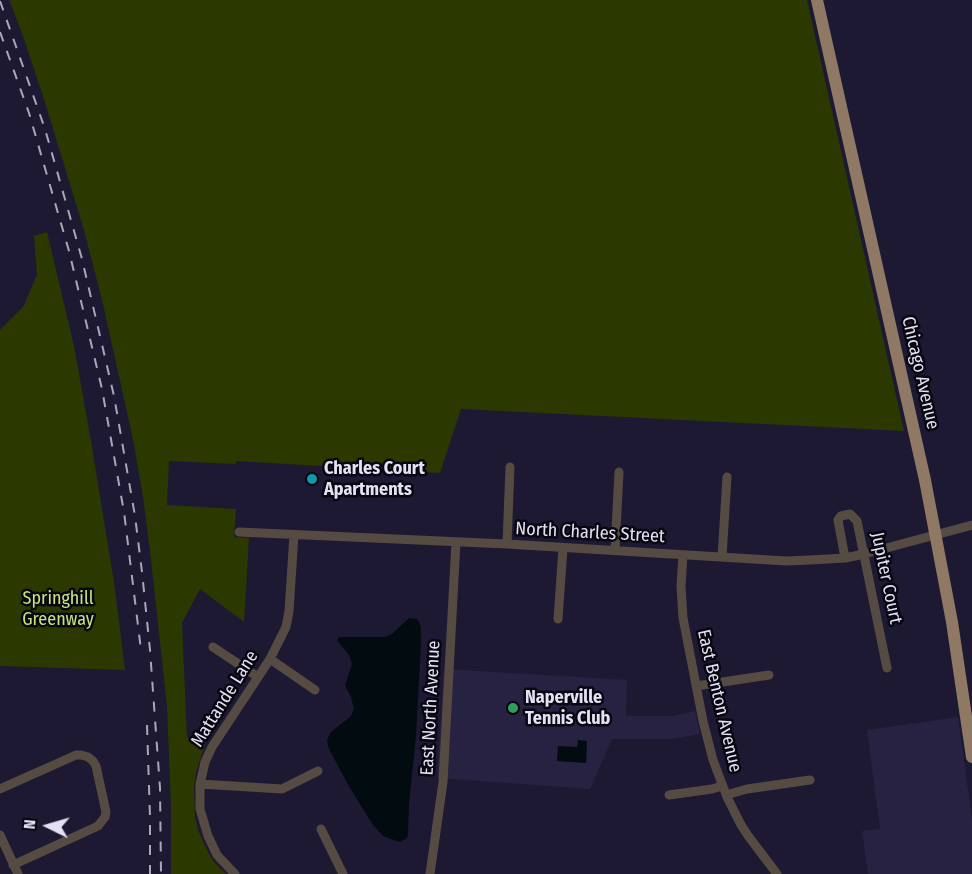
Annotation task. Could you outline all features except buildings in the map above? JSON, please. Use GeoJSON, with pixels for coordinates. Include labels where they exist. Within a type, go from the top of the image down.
{"type":"FeatureCollection","features":[{"type":"Feature","properties":{"kind":"main road","name":"Chicago Avenue"},"geometry":{"type":"LineString","coordinates":[[816,0],[911,412],[954,633],[972,757]]}},
{"type":"Feature","properties":{"kind":"street"},"geometry":{"type":"LineString","coordinates":[[507,544],[510,467]]}},
{"type":"Feature","properties":{"kind":"street"},"geometry":{"type":"LineString","coordinates":[[615,550],[619,472]]}},
{"type":"Feature","properties":{"kind":"street"},"geometry":{"type":"LineString","coordinates":[[722,557],[727,477]]}},
{"type":"Feature","properties":{"kind":"street","name":"Jupiter Court"},"geometry":{"type":"LineString","coordinates":[[845,558],[838,520],[841,516],[850,514],[857,521],[887,668]]}},
{"type":"Feature","properties":{"kind":"street","name":"North Charles Street"},"geometry":{"type":"LineString","coordinates":[[239,532],[810,561],[864,554],[972,525]]}},
{"type":"Feature","properties":{"kind":"street","name":"Mattande Lane"},"geometry":{"type":"LineString","coordinates":[[235,874],[217,855],[208,836],[200,809],[200,784],[209,754],[270,659],[286,627],[294,535]]}},
{"type":"Feature","properties":{"kind":"street","name":"East North Avenue"},"geometry":{"type":"LineString","coordinates":[[430,874],[443,782],[456,542]]}},
{"type":"Feature","properties":{"kind":"street"},"geometry":{"type":"LineString","coordinates":[[558,619],[563,548]]}},
{"type":"Feature","properties":{"kind":"street","name":"East Benton Avenue"},"geometry":{"type":"LineString","coordinates":[[683,555],[682,606],[711,753],[724,790],[749,837],[776,874]]}},
{"type":"Feature","properties":{"kind":"street"},"geometry":{"type":"LineString","coordinates":[[213,647],[258,677]]}},
{"type":"Feature","properties":{"kind":"street"},"geometry":{"type":"LineString","coordinates":[[270,659],[315,690]]}},
{"type":"Feature","properties":{"kind":"street"},"geometry":{"type":"LineString","coordinates":[[696,686],[769,675]]}},
{"type":"Feature","properties":{"kind":"street"},"geometry":{"type":"LineString","coordinates":[[0,789],[76,755],[81,755],[88,757],[96,766],[106,812],[98,826],[14,865]]}},
{"type":"Feature","properties":{"kind":"street"},"geometry":{"type":"LineString","coordinates":[[200,784],[282,789],[318,771]]}},
{"type":"Feature","properties":{"kind":"street"},"geometry":{"type":"LineString","coordinates":[[669,795],[712,789],[747,789],[810,780]]}},
{"type":"Feature","properties":{"kind":"street"},"geometry":{"type":"LineString","coordinates":[[321,829],[343,874]]}},
{"type":"Feature","properties":{"kind":"street"},"geometry":{"type":"LineString","coordinates":[[0,835],[18,874]]}},
{"type":"Feature","properties":{"kind":"shaded area"},"geometry":{"type":"Polygon","coordinates":[[[409,618],[417,619],[419,622],[421,646],[408,834],[407,838],[400,842],[383,836],[373,825],[350,788],[327,741],[330,733],[351,716],[354,709],[345,686],[352,664],[349,655],[337,640],[338,638],[384,637],[392,634],[409,618]]]}},
{"type":"Feature","properties":{"kind":"shaded area"},"geometry":{"type":"Polygon","coordinates":[[[444,669],[627,680],[626,716],[672,716],[695,711],[700,734],[672,739],[612,739],[590,789],[437,778],[444,669]]]}},
{"type":"Feature","properties":{"kind":"shaded area"},"geometry":{"type":"Polygon","coordinates":[[[958,717],[972,819],[972,874],[868,874],[862,831],[880,829],[867,730],[958,717]]]}},
{"type":"Feature","properties":{"kind":"shaded area"},"geometry":{"type":"Polygon","coordinates":[[[578,740],[587,741],[586,763],[557,761],[558,746],[577,747],[578,740]]]}},
{"type":"Feature","properties":{"kind":"green space"},"geometry":{"type":"Polygon","coordinates":[[[9,0],[807,0],[904,431],[461,409],[440,473],[236,461],[236,464],[169,461],[167,505],[236,509],[234,537],[249,538],[244,622],[200,589],[182,623],[187,737],[205,745],[196,772],[195,817],[208,852],[226,874],[171,874],[167,706],[150,551],[133,439],[84,230],[43,96],[9,0]]]}},
{"type":"Feature","properties":{"kind":"green space","name":"Springhill Greenway"},"geometry":{"type":"Polygon","coordinates":[[[47,232],[74,346],[90,435],[114,582],[125,670],[0,666],[0,330],[23,307],[37,275],[34,236],[47,232]]]}},
{"type":"Feature","properties":{"kind":"railway"},"geometry":{"type":"LineString","coordinates":[[0,1],[45,129],[82,259],[114,396],[135,516],[150,650],[160,788],[161,874]]}},
{"type":"Feature","properties":{"kind":"railway"},"geometry":{"type":"LineString","coordinates":[[0,32],[29,113],[69,251],[102,389],[124,512],[141,650]]}},
{"type":"Feature","properties":{"kind":"railway"},"geometry":{"type":"LineString","coordinates":[[147,725],[150,874]]}},
{"type":"Feature","properties":{"kind":"place","name":"Charles Court Apartments"},"geometry":{"type":"Point","coordinates":[312,479]}},
{"type":"Feature","properties":{"kind":"place","name":"Naperville Tennis Club"},"geometry":{"type":"Point","coordinates":[513,708]}}]}
